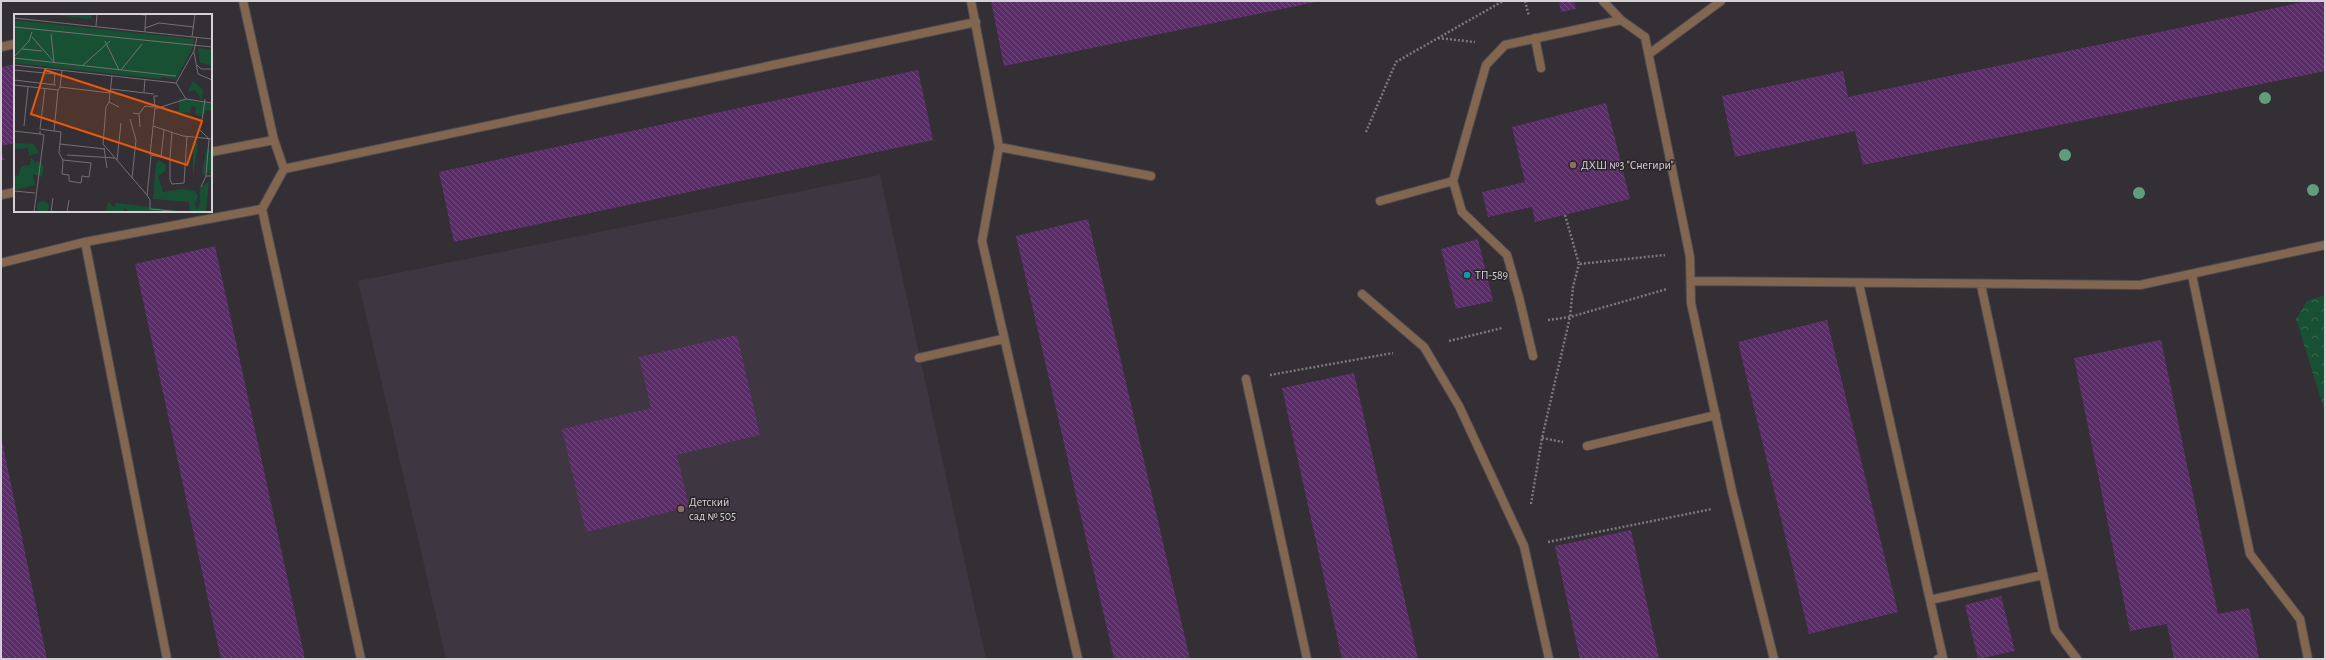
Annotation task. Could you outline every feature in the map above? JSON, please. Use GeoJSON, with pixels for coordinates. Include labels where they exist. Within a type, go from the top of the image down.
{"type":"FeatureCollection","features":[{"type":"Feature","properties":{"kind":"lane"},"geometry":{"type":"LineString","coordinates":[[243,1],[274,140],[284,169],[262,209],[361,659]]}},
{"type":"Feature","properties":{"kind":"lane"},"geometry":{"type":"LineString","coordinates":[[971,1],[999,147],[982,241],[1003,339],[1078,659]]}},
{"type":"Feature","properties":{"kind":"lane"},"geometry":{"type":"LineString","coordinates":[[1603,1],[1622,20],[1646,37],[1690,257],[1691,303],[1736,505],[1774,659]]}},
{"type":"Feature","properties":{"kind":"lane"},"geometry":{"type":"LineString","coordinates":[[1649,54],[1721,1]]}},
{"type":"Feature","properties":{"kind":"lane"},"geometry":{"type":"LineString","coordinates":[[1533,356],[1507,256],[1462,212],[1453,181],[1486,65],[1505,45],[1622,20]]}},
{"type":"Feature","properties":{"kind":"lane"},"geometry":{"type":"LineString","coordinates":[[284,169],[976,22]]}},
{"type":"Feature","properties":{"kind":"lane"},"geometry":{"type":"LineString","coordinates":[[1535,38],[1541,68]]}},
{"type":"Feature","properties":{"kind":"lane"},"geometry":{"type":"LineString","coordinates":[[1,47],[14,44]]}},
{"type":"Feature","properties":{"kind":"lane"},"geometry":{"type":"LineString","coordinates":[[212,152],[274,140]]}},
{"type":"Feature","properties":{"kind":"lane"},"geometry":{"type":"LineString","coordinates":[[999,147],[1151,176]]}},
{"type":"Feature","properties":{"kind":"lane"},"geometry":{"type":"LineString","coordinates":[[1380,201],[1453,181]]}},
{"type":"Feature","properties":{"kind":"lane"},"geometry":{"type":"LineString","coordinates":[[1,195],[14,192]]}},
{"type":"Feature","properties":{"kind":"lane"},"geometry":{"type":"LineString","coordinates":[[1,263],[85,242],[262,209]]}},
{"type":"Feature","properties":{"kind":"lane"},"geometry":{"type":"LineString","coordinates":[[85,242],[167,659]]}},
{"type":"Feature","properties":{"kind":"lane"},"geometry":{"type":"LineString","coordinates":[[1691,281],[1860,284],[2140,285],[2192,275],[2325,245]]}},
{"type":"Feature","properties":{"kind":"lane"},"geometry":{"type":"LineString","coordinates":[[2192,275],[2250,554],[2300,619],[2308,659]]}},
{"type":"Feature","properties":{"kind":"lane"},"geometry":{"type":"LineString","coordinates":[[1860,284],[1943,658],[1938,659]]}},
{"type":"Feature","properties":{"kind":"lane"},"geometry":{"type":"LineString","coordinates":[[1981,285],[2055,630],[2077,659]]}},
{"type":"Feature","properties":{"kind":"lane"},"geometry":{"type":"LineString","coordinates":[[1362,294],[1424,347],[1459,406],[1524,546],[1549,659]]}},
{"type":"Feature","properties":{"kind":"lane"},"geometry":{"type":"LineString","coordinates":[[919,358],[1003,339]]}},
{"type":"Feature","properties":{"kind":"lane"},"geometry":{"type":"LineString","coordinates":[[1246,379],[1307,659]]}},
{"type":"Feature","properties":{"kind":"lane"},"geometry":{"type":"LineString","coordinates":[[1587,446],[1716,416]]}},
{"type":"Feature","properties":{"kind":"lane"},"geometry":{"type":"LineString","coordinates":[[1930,600],[2043,575]]}},
{"type":"Feature","properties":{"kind":"path"},"geometry":{"type":"LineString","coordinates":[[1366,132],[1396,62],[1503,1]]}},
{"type":"Feature","properties":{"kind":"path"},"geometry":{"type":"LineString","coordinates":[[1438,38],[1505,45]]}},
{"type":"Feature","properties":{"kind":"path"},"geometry":{"type":"LineString","coordinates":[[1565,215],[1579,264],[1573,287],[1570,318],[1542,438],[1524,546],[1736,505]]}},
{"type":"Feature","properties":{"kind":"path"},"geometry":{"type":"LineString","coordinates":[[1579,264],[1672,255],[1690,257]]}},
{"type":"Feature","properties":{"kind":"path"},"geometry":{"type":"LineString","coordinates":[[1246,379],[1424,347],[1525,323],[1570,318],[1691,281]]}},
{"type":"Feature","properties":{"kind":"shaded area","name":"Детский сад № 505"},"geometry":{"type":"Polygon","coordinates":[[[880,175],[986,659],[446,659],[358,281],[880,175]]]}},
{"type":"Feature","properties":{"kind":"green space"},"geometry":{"type":"Polygon","coordinates":[[[2325,295],[2325,412],[2296,319],[2307,301],[2325,295]]]}},
{"type":"Feature","properties":{"kind":"building"},"geometry":{"type":"Polygon","coordinates":[[[991,1],[1316,1],[1316,2],[1004,66],[991,1]]]}},
{"type":"Feature","properties":{"kind":"building"},"geometry":{"type":"Polygon","coordinates":[[[1559,1],[1574,1],[1576,9],[1561,12],[1559,1]]]}},
{"type":"Feature","properties":{"kind":"building"},"geometry":{"type":"Polygon","coordinates":[[[2308,1],[2325,1],[2325,71],[1863,165],[1855,131],[1735,157],[1722,96],[1843,71],[1848,97],[2308,1]]]}},
{"type":"Feature","properties":{"kind":"building"},"geometry":{"type":"Polygon","coordinates":[[[14,64],[14,143],[1,146],[1,67],[14,64]]]}},
{"type":"Feature","properties":{"kind":"building"},"geometry":{"type":"Polygon","coordinates":[[[918,70],[933,140],[454,242],[439,172],[918,70]]]}},
{"type":"Feature","properties":{"kind":"building"},"geometry":{"type":"Polygon","coordinates":[[[1606,103],[1630,199],[1535,222],[1532,207],[1488,217],[1482,192],[1525,182],[1512,127],[1606,103]]]}},
{"type":"Feature","properties":{"kind":"building"},"geometry":{"type":"Polygon","coordinates":[[[1,149],[4,160],[1,161],[1,149]]]}},
{"type":"Feature","properties":{"kind":"building"},"geometry":{"type":"Polygon","coordinates":[[[1088,219],[1190,659],[1114,659],[1016,236],[1088,219]]]}},
{"type":"Feature","properties":{"kind":"building","name":"ТП-589"},"geometry":{"type":"Polygon","coordinates":[[[1478,239],[1493,301],[1456,309],[1441,249],[1478,239]]]}},
{"type":"Feature","properties":{"kind":"building"},"geometry":{"type":"Polygon","coordinates":[[[215,246],[305,659],[221,659],[135,264],[215,246]]]}},
{"type":"Feature","properties":{"kind":"building"},"geometry":{"type":"Polygon","coordinates":[[[1827,320],[1898,612],[1809,634],[1738,342],[1827,320]]]}},
{"type":"Feature","properties":{"kind":"building"},"geometry":{"type":"Polygon","coordinates":[[[737,335],[760,435],[677,455],[689,507],[586,532],[562,429],[651,408],[639,357],[737,335]]]}},
{"type":"Feature","properties":{"kind":"building"},"geometry":{"type":"Polygon","coordinates":[[[2161,340],[2218,614],[2249,608],[2259,659],[2174,659],[2167,624],[2130,631],[2074,358],[2161,340]]]}},
{"type":"Feature","properties":{"kind":"building"},"geometry":{"type":"Polygon","coordinates":[[[1354,373],[1418,659],[1342,659],[1282,388],[1354,373]]]}},
{"type":"Feature","properties":{"kind":"building"},"geometry":{"type":"Polygon","coordinates":[[[2,441],[47,659],[1,659],[2,441]]]}},
{"type":"Feature","properties":{"kind":"building"},"geometry":{"type":"Polygon","coordinates":[[[1631,530],[1659,659],[1580,659],[1555,546],[1631,530]]]}},
{"type":"Feature","properties":{"kind":"building"},"geometry":{"type":"Polygon","coordinates":[[[2001,596],[2015,651],[1978,659],[1965,605],[2001,596]]]}},
{"type":"Feature","properties":{"kind":"place","name":"ДХШ №3 \"Снегири\""},"geometry":{"type":"Point","coordinates":[1573,165]}},
{"type":"Feature","properties":{"kind":"place","name":"ТП-589"},"geometry":{"type":"Point","coordinates":[1467,275]}},
{"type":"Feature","properties":{"kind":"place","name":"Детский сад № 505"},"geometry":{"type":"Point","coordinates":[681,509]}}]}
